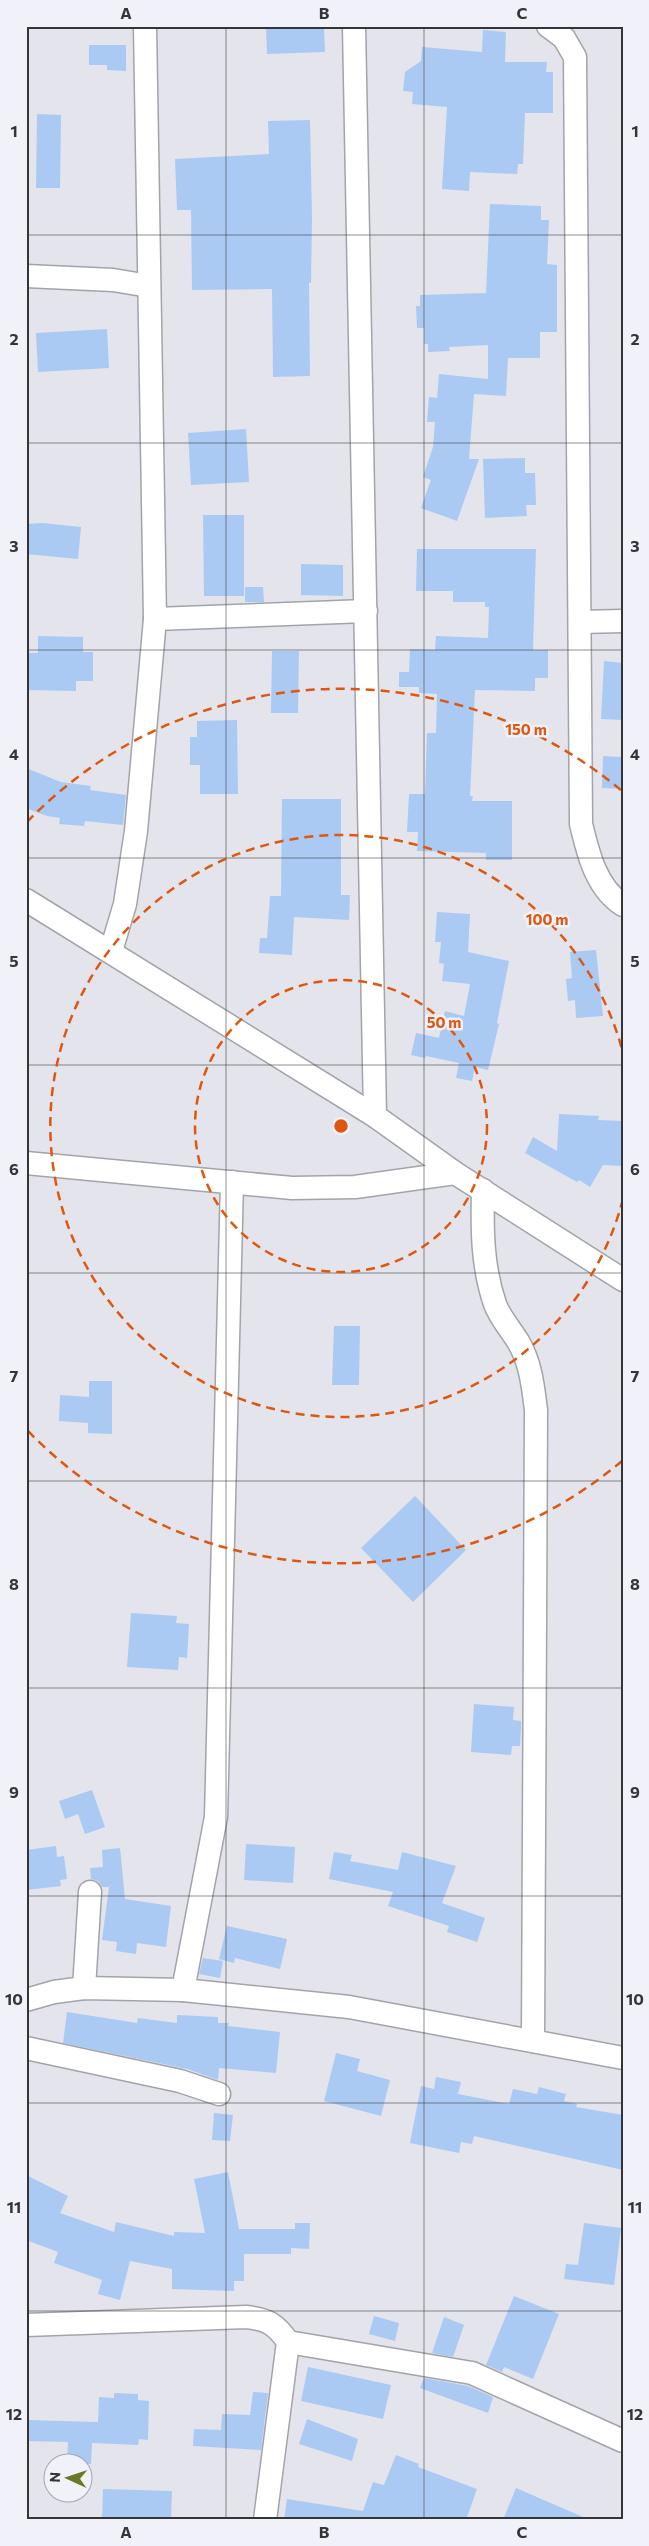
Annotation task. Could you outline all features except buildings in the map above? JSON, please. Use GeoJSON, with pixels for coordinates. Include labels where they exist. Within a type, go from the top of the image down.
{"type":"FeatureCollection","features":[{"type":"Feature","properties":{"kind":"street"},"geometry":{"type":"LineString","coordinates":[[111,951],[125,904],[136,831],[155,619],[145,26]]}},
{"type":"Feature","properties":{"kind":"street"},"geometry":{"type":"LineString","coordinates":[[354,26],[375,1116]]}},
{"type":"Feature","properties":{"kind":"street"},"geometry":{"type":"LineString","coordinates":[[548,26],[564,38],[576,57],[581,824],[589,856],[603,885],[623,905]]}},
{"type":"Feature","properties":{"kind":"street"},"geometry":{"type":"LineString","coordinates":[[26,276],[93,278],[149,286]]}},
{"type":"Feature","properties":{"kind":"street"},"geometry":{"type":"LineString","coordinates":[[155,619],[366,611]]}},
{"type":"Feature","properties":{"kind":"street"},"geometry":{"type":"LineString","coordinates":[[580,622],[623,621]]}},
{"type":"Feature","properties":{"kind":"street"},"geometry":{"type":"LineString","coordinates":[[26,900],[375,1116],[455,1173],[623,1280]]}},
{"type":"Feature","properties":{"kind":"street"},"geometry":{"type":"LineString","coordinates":[[26,1163],[292,1188],[355,1187],[455,1173]]}},
{"type":"Feature","properties":{"kind":"street"},"geometry":{"type":"LineString","coordinates":[[183,1990],[216,1817],[232,1182]]}},
{"type":"Feature","properties":{"kind":"street"},"geometry":{"type":"LineString","coordinates":[[483,1190],[482,1237],[486,1270],[496,1306],[521,1345],[531,1373],[536,1410],[533,2041]]}},
{"type":"Feature","properties":{"kind":"street"},"geometry":{"type":"LineString","coordinates":[[84,1988],[90,1892]]}},
{"type":"Feature","properties":{"kind":"street"},"geometry":{"type":"LineString","coordinates":[[26,2000],[54,1992],[84,1988],[183,1990],[349,2006],[623,2058]]}},
{"type":"Feature","properties":{"kind":"street"},"geometry":{"type":"LineString","coordinates":[[26,2048],[164,2078],[219,2094]]}},
{"type":"Feature","properties":{"kind":"street"},"geometry":{"type":"LineString","coordinates":[[26,2325],[246,2317],[264,2319],[278,2327],[288,2342],[265,2520]]}},
{"type":"Feature","properties":{"kind":"street"},"geometry":{"type":"LineString","coordinates":[[288,2342],[472,2373],[623,2442]]}}]}
